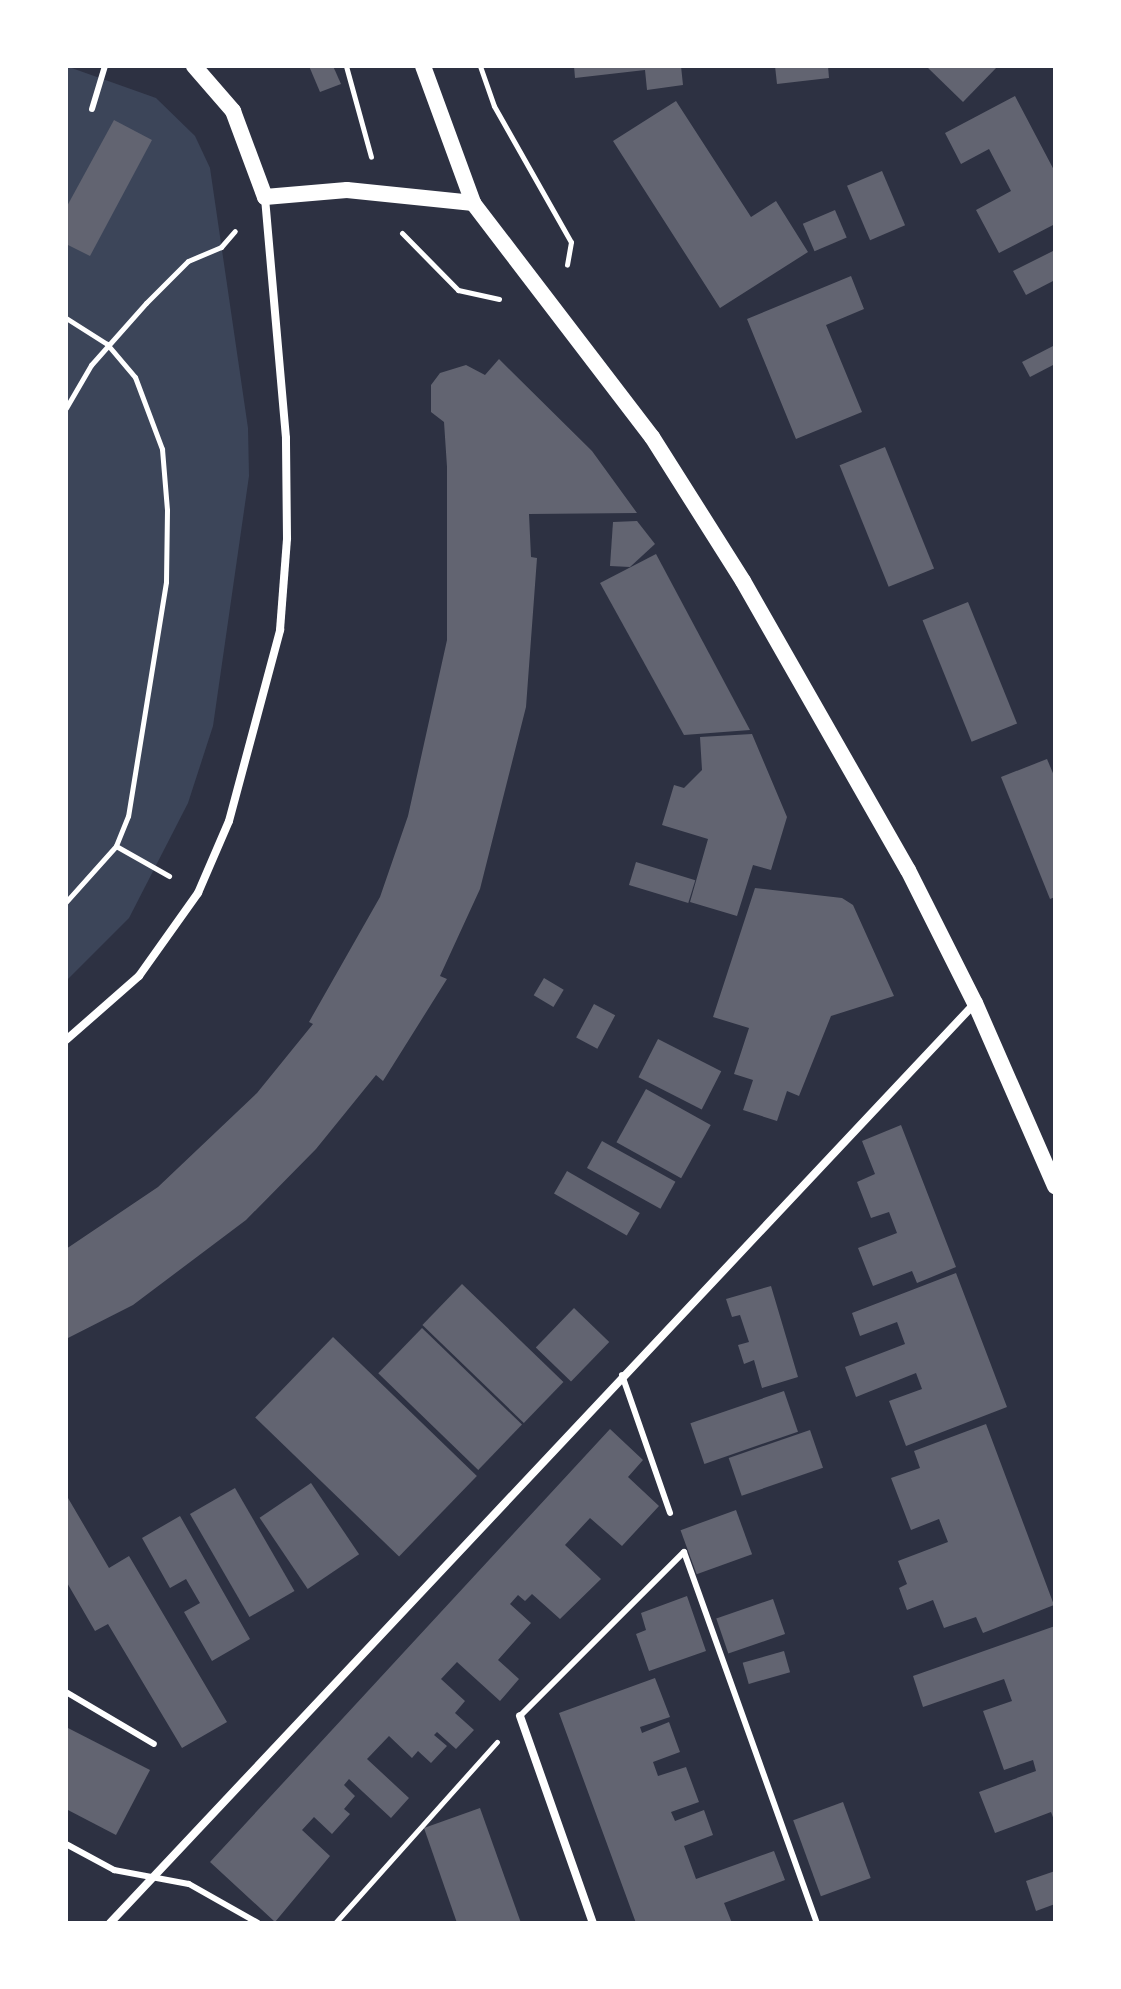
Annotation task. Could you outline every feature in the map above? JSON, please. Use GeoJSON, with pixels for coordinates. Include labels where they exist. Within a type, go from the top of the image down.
{"type":"FeatureCollection","features":[{"type":"Feature","properties":{"kind":"main road"},"geometry":{"type":"LineString","coordinates":[[194,66],[233,111],[265,197],[347,190],[473,203]]}},
{"type":"Feature","properties":{"kind":"main road"},"geometry":{"type":"LineString","coordinates":[[423,66],[473,203],[652,437],[743,581],[908,870],[975,1003],[1055,1186]]}},
{"type":"Feature","properties":{"kind":"street"},"geometry":{"type":"LineString","coordinates":[[66,1040],[139,976],[198,893],[229,821],[280,630],[287,538],[286,438],[265,197]]}},
{"type":"Feature","properties":{"kind":"street"},"geometry":{"type":"LineString","coordinates":[[110,1923],[975,1003]]}},
{"type":"Feature","properties":{"kind":"street"},"geometry":{"type":"LineString","coordinates":[[520,1716],[593,1923]]}},
{"type":"Feature","properties":{"kind":"lane"},"geometry":{"type":"LineString","coordinates":[[92,109],[105,66]]}},
{"type":"Feature","properties":{"kind":"lane"},"geometry":{"type":"LineString","coordinates":[[622,1375],[670,1513]]}},
{"type":"Feature","properties":{"kind":"lane"},"geometry":{"type":"LineString","coordinates":[[520,1716],[684,1552],[817,1923]]}},
{"type":"Feature","properties":{"kind":"lane"},"geometry":{"type":"LineString","coordinates":[[66,1692],[154,1744]]}},
{"type":"Feature","properties":{"kind":"lane"},"geometry":{"type":"LineString","coordinates":[[66,1844],[114,1870],[189,1884],[258,1923]]}},
{"type":"Feature","properties":{"kind":"path"},"geometry":{"type":"LineString","coordinates":[[346,66],[384,194],[401,232],[458,290],[557,314],[571,242],[494,106],[480,66]]}},
{"type":"Feature","properties":{"kind":"path"},"geometry":{"type":"LineString","coordinates":[[66,408],[107,344],[188,261],[221,247],[265,197]]}},
{"type":"Feature","properties":{"kind":"path"},"geometry":{"type":"LineString","coordinates":[[66,318],[107,344],[124,359],[148,402],[162,449],[167,510],[166,582],[139,767],[116,846],[66,902]]}},
{"type":"Feature","properties":{"kind":"path"},"geometry":{"type":"LineString","coordinates":[[116,846],[198,893]]}},
{"type":"Feature","properties":{"kind":"path"},"geometry":{"type":"LineString","coordinates":[[335,1923],[520,1716]]}},
{"type":"Feature","properties":{"kind":"shaded area"},"geometry":{"type":"Polygon","coordinates":[[[66,66],[156,98],[195,136],[210,168],[248,428],[249,476],[213,726],[188,803],[129,918],[66,981],[66,66]]]}},
{"type":"Feature","properties":{"kind":"building"},"geometry":{"type":"Polygon","coordinates":[[[309,66],[333,66],[341,84],[320,92],[309,66]]]}},
{"type":"Feature","properties":{"kind":"building"},"geometry":{"type":"Polygon","coordinates":[[[574,66],[681,66],[683,85],[647,90],[645,70],[575,78],[574,66]]]}},
{"type":"Feature","properties":{"kind":"building"},"geometry":{"type":"Polygon","coordinates":[[[775,66],[828,66],[829,78],[777,84],[775,66]]]}},
{"type":"Feature","properties":{"kind":"building"},"geometry":{"type":"Polygon","coordinates":[[[926,66],[998,66],[963,102],[926,66]]]}},
{"type":"Feature","properties":{"kind":"building"},"geometry":{"type":"Polygon","coordinates":[[[1015,96],[1055,172],[1055,224],[999,253],[976,210],[1011,191],[989,149],[961,164],[945,133],[1015,96]]]}},
{"type":"Feature","properties":{"kind":"building"},"geometry":{"type":"Polygon","coordinates":[[[676,101],[751,217],[776,201],[808,252],[720,308],[613,141],[676,101]]]}},
{"type":"Feature","properties":{"kind":"building"},"geometry":{"type":"Polygon","coordinates":[[[114,120],[152,140],[90,256],[66,244],[66,208],[114,120]]]}},
{"type":"Feature","properties":{"kind":"building"},"geometry":{"type":"Polygon","coordinates":[[[882,171],[905,225],[870,240],[847,186],[882,171]]]}},
{"type":"Feature","properties":{"kind":"building"},"geometry":{"type":"Polygon","coordinates":[[[835,210],[847,238],[815,251],[803,224],[835,210]]]}},
{"type":"Feature","properties":{"kind":"building"},"geometry":{"type":"Polygon","coordinates":[[[1055,250],[1055,280],[1026,295],[1013,271],[1055,250]]]}},
{"type":"Feature","properties":{"kind":"building"},"geometry":{"type":"Polygon","coordinates":[[[851,276],[864,309],[826,325],[862,412],[796,439],[747,319],[851,276]]]}},
{"type":"Feature","properties":{"kind":"building"},"geometry":{"type":"Polygon","coordinates":[[[1055,345],[1055,364],[1030,377],[1022,362],[1055,345]]]}},
{"type":"Feature","properties":{"kind":"building"},"geometry":{"type":"Polygon","coordinates":[[[499,359],[592,451],[637,513],[529,514],[531,557],[537,558],[526,707],[480,889],[440,976],[447,979],[383,1081],[376,1075],[316,1149],[246,1220],[133,1305],[66,1339],[66,1249],[158,1187],[257,1093],[313,1024],[309,1022],[380,897],[408,816],[447,640],[447,467],[444,422],[431,412],[431,385],[440,373],[466,365],[485,375],[499,359]]]}},
{"type":"Feature","properties":{"kind":"building"},"geometry":{"type":"Polygon","coordinates":[[[885,447],[934,568],[889,587],[840,465],[885,447]]]}},
{"type":"Feature","properties":{"kind":"building"},"geometry":{"type":"Polygon","coordinates":[[[637,521],[655,544],[630,567],[610,566],[613,522],[637,521]]]}},
{"type":"Feature","properties":{"kind":"building"},"geometry":{"type":"Polygon","coordinates":[[[656,554],[750,730],[684,735],[600,583],[656,554]]]}},
{"type":"Feature","properties":{"kind":"building"},"geometry":{"type":"Polygon","coordinates":[[[968,602],[1017,723],[972,742],[923,620],[968,602]]]}},
{"type":"Feature","properties":{"kind":"building"},"geometry":{"type":"Polygon","coordinates":[[[752,734],[787,817],[771,870],[753,865],[737,916],[690,902],[708,839],[662,825],[674,785],[684,788],[702,770],[700,737],[752,734]]]}},
{"type":"Feature","properties":{"kind":"building"},"geometry":{"type":"Polygon","coordinates":[[[1047,759],[1055,778],[1055,897],[1050,899],[1001,777],[1047,759]]]}},
{"type":"Feature","properties":{"kind":"building"},"geometry":{"type":"Polygon","coordinates":[[[636,862],[695,880],[688,903],[629,885],[636,862]]]}},
{"type":"Feature","properties":{"kind":"building"},"geometry":{"type":"Polygon","coordinates":[[[755,888],[842,898],[853,905],[894,996],[831,1016],[799,1096],[787,1091],[777,1121],[743,1110],[753,1080],[734,1074],[749,1028],[713,1017],[755,888]]]}},
{"type":"Feature","properties":{"kind":"building"},"geometry":{"type":"Polygon","coordinates":[[[544,978],[564,990],[553,1007],[534,995],[544,978]]]}},
{"type":"Feature","properties":{"kind":"building"},"geometry":{"type":"Polygon","coordinates":[[[594,1004],[615,1015],[597,1049],[576,1038],[594,1004]]]}},
{"type":"Feature","properties":{"kind":"building"},"geometry":{"type":"Polygon","coordinates":[[[658,1039],[721,1071],[702,1110],[638,1077],[658,1039]]]}},
{"type":"Feature","properties":{"kind":"building"},"geometry":{"type":"Polygon","coordinates":[[[646,1089],[711,1125],[681,1178],[616,1142],[646,1089]]]}},
{"type":"Feature","properties":{"kind":"building"},"geometry":{"type":"Polygon","coordinates":[[[901,1125],[956,1267],[917,1283],[912,1271],[873,1286],[858,1248],[897,1233],[889,1212],[871,1218],[857,1182],[875,1174],[862,1141],[901,1125]]]}},
{"type":"Feature","properties":{"kind":"building"},"geometry":{"type":"Polygon","coordinates":[[[602,1141],[675,1182],[660,1209],[587,1168],[602,1141]]]}},
{"type":"Feature","properties":{"kind":"building"},"geometry":{"type":"Polygon","coordinates":[[[567,1171],[640,1213],[627,1236],[554,1194],[567,1171]]]}},
{"type":"Feature","properties":{"kind":"building"},"geometry":{"type":"Polygon","coordinates":[[[956,1273],[1007,1407],[906,1446],[889,1401],[922,1389],[916,1373],[856,1397],[845,1367],[905,1344],[897,1322],[860,1336],[852,1313],[956,1273]]]}},
{"type":"Feature","properties":{"kind":"building"},"geometry":{"type":"Polygon","coordinates":[[[462,1284],[563,1382],[524,1423],[422,1325],[462,1284]]]}},
{"type":"Feature","properties":{"kind":"building"},"geometry":{"type":"Polygon","coordinates":[[[771,1286],[798,1377],[762,1388],[754,1360],[744,1364],[738,1345],[749,1342],[740,1315],[732,1317],[726,1299],[771,1286]]]}},
{"type":"Feature","properties":{"kind":"building"},"geometry":{"type":"Polygon","coordinates":[[[574,1308],[609,1342],[571,1382],[536,1348],[574,1308]]]}},
{"type":"Feature","properties":{"kind":"building"},"geometry":{"type":"Polygon","coordinates":[[[422,1328],[522,1425],[478,1470],[378,1373],[422,1328]]]}},
{"type":"Feature","properties":{"kind":"building"},"geometry":{"type":"Polygon","coordinates":[[[333,1337],[477,1476],[399,1556],[255,1418],[333,1337]]]}},
{"type":"Feature","properties":{"kind":"building"},"geometry":{"type":"Polygon","coordinates":[[[784,1391],[798,1432],[704,1464],[690,1423],[784,1391]]]}},
{"type":"Feature","properties":{"kind":"building"},"geometry":{"type":"Polygon","coordinates":[[[986,1424],[1054,1605],[983,1633],[976,1617],[944,1628],[933,1600],[907,1610],[899,1588],[907,1584],[898,1561],[948,1542],[939,1519],[911,1530],[891,1478],[920,1468],[914,1451],[986,1424]]]}},
{"type":"Feature","properties":{"kind":"building"},"geometry":{"type":"Polygon","coordinates":[[[610,1429],[643,1460],[628,1477],[659,1506],[622,1546],[590,1518],[565,1545],[601,1579],[560,1619],[532,1594],[525,1601],[518,1595],[510,1604],[531,1623],[498,1660],[519,1679],[500,1701],[457,1662],[441,1679],[465,1701],[455,1713],[474,1730],[456,1749],[437,1732],[434,1735],[447,1746],[431,1763],[418,1751],[412,1758],[389,1736],[367,1759],[409,1798],[391,1818],[349,1779],[344,1785],[355,1796],[344,1809],[350,1814],[332,1834],[314,1817],[302,1830],[330,1856],[275,1922],[210,1862],[610,1429]]]}},
{"type":"Feature","properties":{"kind":"building"},"geometry":{"type":"Polygon","coordinates":[[[810,1430],[823,1468],[742,1496],[729,1458],[810,1430]]]}},
{"type":"Feature","properties":{"kind":"building"},"geometry":{"type":"Polygon","coordinates":[[[311,1483],[359,1554],[308,1589],[260,1518],[311,1483]]]}},
{"type":"Feature","properties":{"kind":"building"},"geometry":{"type":"Polygon","coordinates":[[[235,1488],[294,1591],[249,1617],[190,1514],[235,1488]]]}},
{"type":"Feature","properties":{"kind":"building"},"geometry":{"type":"Polygon","coordinates":[[[68,1498],[109,1568],[129,1556],[227,1722],[182,1748],[108,1624],[95,1631],[66,1581],[68,1498]]]}},
{"type":"Feature","properties":{"kind":"building"},"geometry":{"type":"Polygon","coordinates":[[[736,1510],[752,1554],[697,1574],[681,1530],[736,1510]]]}},
{"type":"Feature","properties":{"kind":"building"},"geometry":{"type":"Polygon","coordinates":[[[180,1516],[250,1639],[212,1661],[184,1612],[200,1603],[186,1579],[170,1588],[142,1538],[180,1516]]]}},
{"type":"Feature","properties":{"kind":"building"},"geometry":{"type":"Polygon","coordinates":[[[687,1596],[706,1651],[649,1671],[636,1634],[646,1630],[641,1613],[687,1596]]]}},
{"type":"Feature","properties":{"kind":"building"},"geometry":{"type":"Polygon","coordinates":[[[773,1599],[785,1634],[728,1654],[716,1619],[773,1599]]]}},
{"type":"Feature","properties":{"kind":"building"},"geometry":{"type":"Polygon","coordinates":[[[1055,1626],[1055,1823],[1051,1812],[995,1833],[979,1792],[1036,1771],[1033,1760],[1004,1770],[983,1711],[1012,1701],[1004,1679],[923,1707],[913,1676],[1055,1626]]]}},
{"type":"Feature","properties":{"kind":"building"},"geometry":{"type":"Polygon","coordinates":[[[784,1651],[790,1672],[749,1684],[743,1663],[784,1651]]]}},
{"type":"Feature","properties":{"kind":"building"},"geometry":{"type":"Polygon","coordinates":[[[655,1678],[670,1717],[640,1727],[642,1733],[669,1722],[680,1752],[653,1762],[658,1776],[686,1767],[699,1802],[671,1812],[675,1821],[704,1810],[713,1835],[684,1846],[696,1879],[774,1851],[785,1880],[724,1903],[732,1923],[636,1923],[559,1713],[655,1678]]]}},
{"type":"Feature","properties":{"kind":"building"},"geometry":{"type":"Polygon","coordinates":[[[66,1727],[150,1770],[116,1835],[66,1809],[66,1727]]]}},
{"type":"Feature","properties":{"kind":"building"},"geometry":{"type":"Polygon","coordinates":[[[843,1802],[871,1878],[821,1896],[793,1820],[843,1802]]]}},
{"type":"Feature","properties":{"kind":"building"},"geometry":{"type":"Polygon","coordinates":[[[480,1808],[521,1923],[457,1923],[424,1828],[480,1808]]]}},
{"type":"Feature","properties":{"kind":"building"},"geometry":{"type":"Polygon","coordinates":[[[1055,1871],[1055,1904],[1036,1911],[1026,1881],[1055,1871]]]}}]}
